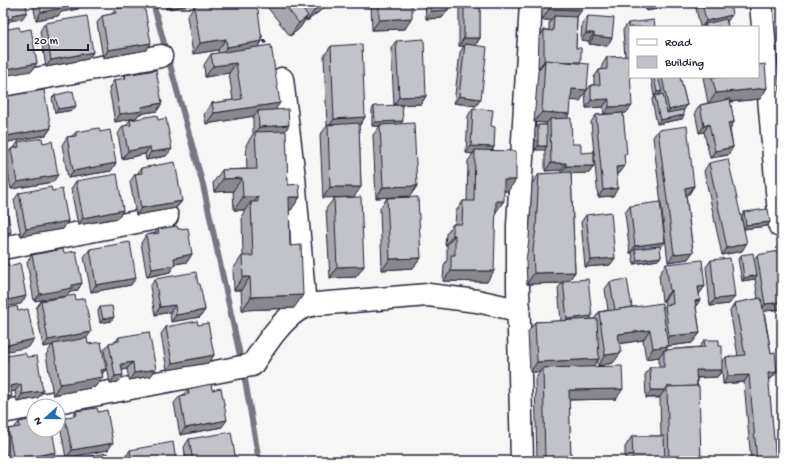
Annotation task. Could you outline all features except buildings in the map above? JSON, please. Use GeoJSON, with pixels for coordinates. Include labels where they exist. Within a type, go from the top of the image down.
{"type":"FeatureCollection","features":[{"type":"Feature","properties":{"kind":"street"},"geometry":{"type":"LineString","coordinates":[[522,461],[518,226],[531,3]]}},
{"type":"Feature","properties":{"kind":"street"},"geometry":{"type":"LineString","coordinates":[[761,3],[780,226]]}},
{"type":"Feature","properties":{"kind":"street"},"geometry":{"type":"LineString","coordinates":[[3,84],[161,56]]}},
{"type":"Feature","properties":{"kind":"street"},"geometry":{"type":"LineString","coordinates":[[282,79],[294,177],[305,307]]}},
{"type":"Feature","properties":{"kind":"street"},"geometry":{"type":"LineString","coordinates":[[3,248],[167,216]]}},
{"type":"Feature","properties":{"kind":"street"},"geometry":{"type":"LineString","coordinates":[[66,400],[252,365],[274,333],[297,311],[316,304],[428,295],[477,301],[509,308],[519,307]]}},
{"type":"Feature","properties":{"kind":"street"},"geometry":{"type":"LineString","coordinates":[[3,412],[26,408]]}},
{"type":"Feature","properties":{"kind":"path"},"geometry":{"type":"LineString","coordinates":[[257,30],[268,48]]}},
{"type":"Feature","properties":{"kind":"waterway"},"geometry":{"type":"LineString","coordinates":[[153,3],[203,185],[244,374],[259,461]]}}]}
